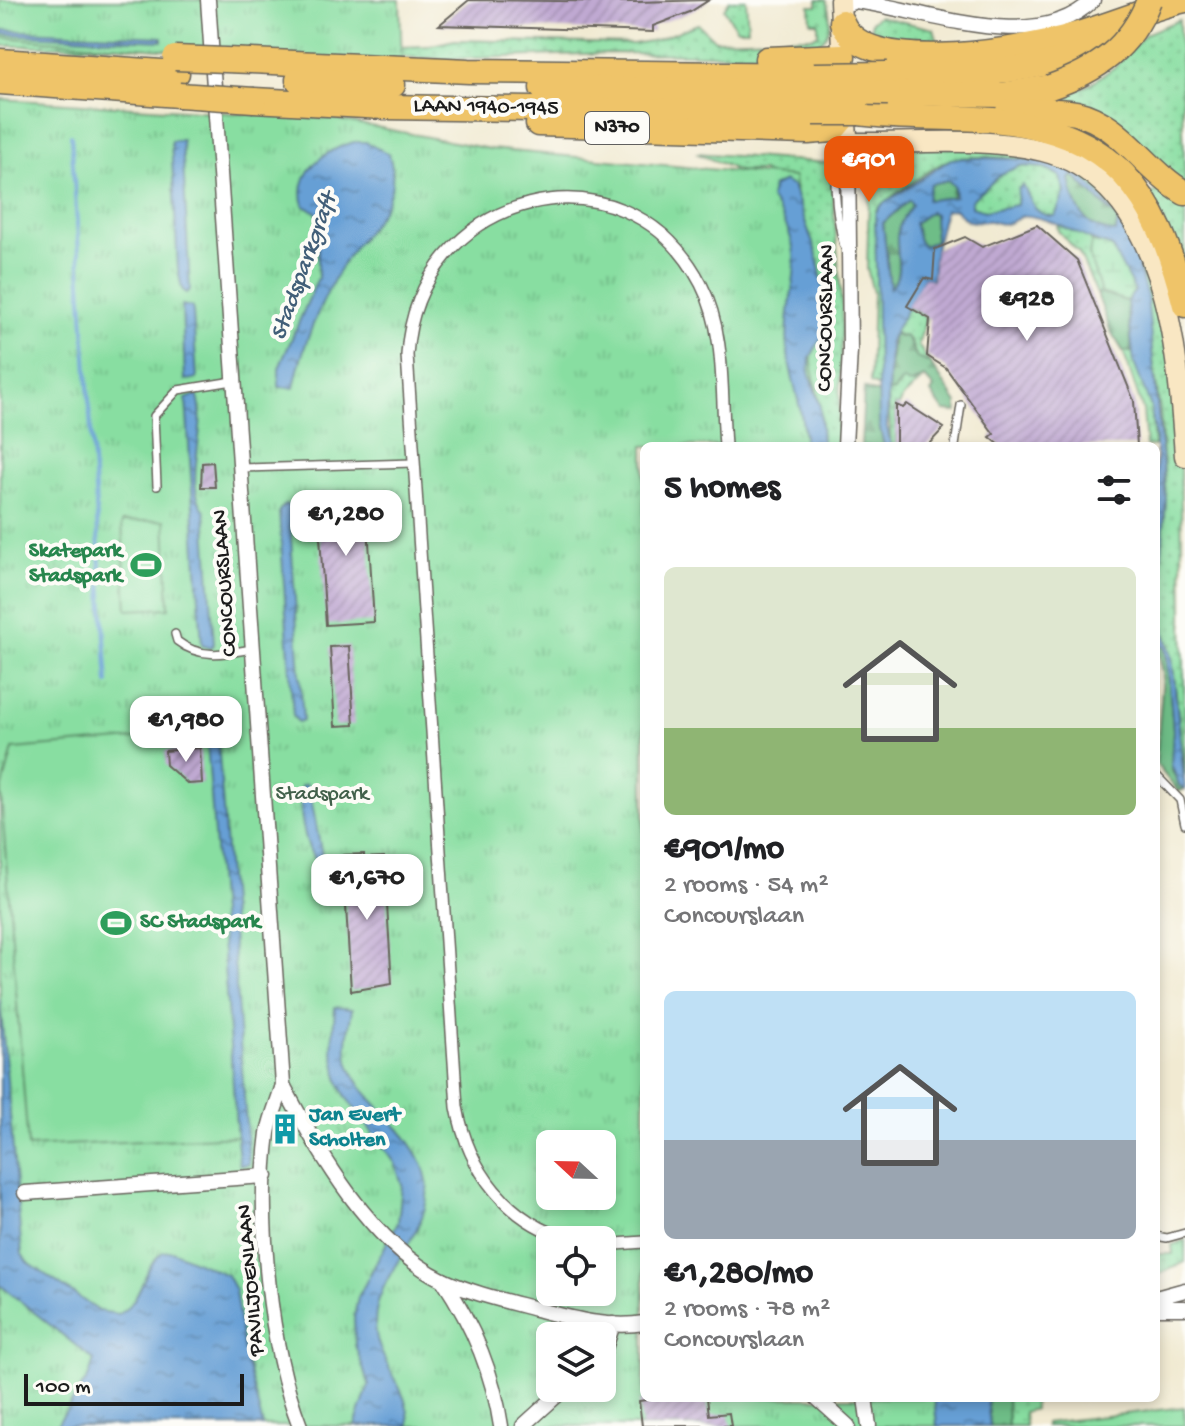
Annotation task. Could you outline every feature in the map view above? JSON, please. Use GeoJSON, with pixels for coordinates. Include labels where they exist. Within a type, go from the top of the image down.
{"type":"FeatureCollection","features":[{"type":"Feature","properties":{"kind":"highway","name":"N370"},"geometry":{"type":"LineString","coordinates":[[888,99],[1002,95],[1050,87],[1102,64],[1129,38],[1149,0]]}},
{"type":"Feature","properties":{"kind":"highway","name":"N370"},"geometry":{"type":"LineString","coordinates":[[252,79],[469,71],[579,57],[678,60],[840,21],[857,43],[875,50],[936,55],[976,52],[1056,40],[1185,2]]}},
{"type":"Feature","properties":{"kind":"highway","name":"N370"},"geometry":{"type":"LineString","coordinates":[[384,107],[486,120],[672,130],[828,131],[852,115],[888,99],[979,73],[1034,67],[1084,53],[1185,2]]}},
{"type":"Feature","properties":{"kind":"highway","name":"LAAN 1940-1945"},"geometry":{"type":"LineString","coordinates":[[0,60],[177,75],[356,84],[813,93],[852,115]]}},
{"type":"Feature","properties":{"kind":"highway","name":"N370"},"geometry":{"type":"LineString","coordinates":[[469,71],[1075,113],[1110,128],[1162,179],[1185,193]]}},
{"type":"Feature","properties":{"kind":"highway","name":"LAAN 1940-1945"},"geometry":{"type":"LineString","coordinates":[[0,82],[177,75]]}},
{"type":"Feature","properties":{"kind":"highway","name":"LAAN 1940-1945"},"geometry":{"type":"LineString","coordinates":[[252,79],[384,107],[813,93]]}},
{"type":"Feature","properties":{"kind":"highway","name":"N370"},"geometry":{"type":"LineString","coordinates":[[888,99],[1046,129],[1092,147],[1111,159],[1144,195],[1159,223],[1185,305]]}},
{"type":"Feature","properties":{"kind":"main road"},"geometry":{"type":"LineString","coordinates":[[840,21],[852,115],[848,143],[1024,147],[1074,162],[1109,186],[1130,213],[1142,238],[1167,312],[1178,377],[1185,456]]}},
{"type":"Feature","properties":{"kind":"street","name":"CONCOURSLAAN"},"geometry":{"type":"LineString","coordinates":[[208,0],[283,1085],[305,1128],[360,1209],[409,1256],[443,1280],[572,1319],[597,1322]]}},
{"type":"Feature","properties":{"kind":"street"},"geometry":{"type":"LineString","coordinates":[[840,21],[856,1],[966,24],[1033,27],[1076,13],[1093,0]]}},
{"type":"Feature","properties":{"kind":"street","name":"CONCOURSLAAN"},"geometry":{"type":"LineString","coordinates":[[845,442],[850,350],[848,143]]}},
{"type":"Feature","properties":{"kind":"street"},"geometry":{"type":"LineString","coordinates":[[538,1226],[503,1201],[472,1158],[460,1125],[407,355],[411,318],[425,283],[446,252],[474,227],[507,210],[562,200],[596,203],[637,219],[672,245],[694,272],[710,303],[716,329],[725,442]]}},
{"type":"Feature","properties":{"kind":"street","name":"PAVILJOENLAAN"},"geometry":{"type":"LineString","coordinates":[[283,1085],[253,1177],[273,1330],[300,1426]]}},
{"type":"Feature","properties":{"kind":"street","name":"PAVILJOENLAAN"},"geometry":{"type":"LineString","coordinates":[[25,1193],[253,1177]]}},
{"type":"Feature","properties":{"kind":"street"},"geometry":{"type":"LineString","coordinates":[[616,1244],[640,1242]]}},
{"type":"Feature","properties":{"kind":"street"},"geometry":{"type":"LineString","coordinates":[[443,1280],[463,1310],[483,1353],[501,1426]]}},
{"type":"Feature","properties":{"kind":"street"},"geometry":{"type":"LineString","coordinates":[[1160,1297],[1185,1290]]}},
{"type":"Feature","properties":{"kind":"street"},"geometry":{"type":"LineString","coordinates":[[1160,1308],[1185,1308]]}},
{"type":"Feature","properties":{"kind":"street","name":"CONCOURSLAAN"},"geometry":{"type":"LineString","coordinates":[[616,1324],[640,1323]]}},
{"type":"Feature","properties":{"kind":"street"},"geometry":{"type":"LineString","coordinates":[[523,1426],[550,1402]]}},
{"type":"Feature","properties":{"kind":"street"},"geometry":{"type":"LineString","coordinates":[[821,1402],[848,1426]]}},
{"type":"Feature","properties":{"kind":"street"},"geometry":{"type":"LineString","coordinates":[[866,1402],[869,1426]]}},
{"type":"Feature","properties":{"kind":"lane"},"geometry":{"type":"LineString","coordinates":[[848,264],[838,225],[836,145],[852,115]]}},
{"type":"Feature","properties":{"kind":"lane"},"geometry":{"type":"LineString","coordinates":[[157,486],[154,416],[178,390],[235,381]]}},
{"type":"Feature","properties":{"kind":"lane"},"geometry":{"type":"LineString","coordinates":[[956,442],[961,405]]}},
{"type":"Feature","properties":{"kind":"lane"},"geometry":{"type":"LineString","coordinates":[[241,468],[413,463]]}},
{"type":"Feature","properties":{"kind":"lane"},"geometry":{"type":"LineString","coordinates":[[175,634],[177,641],[197,653],[252,649]]}},
{"type":"Feature","properties":{"kind":"lane"},"geometry":{"type":"LineString","coordinates":[[1160,779],[1180,800],[1185,824]]}},
{"type":"Feature","properties":{"kind":"lane"},"geometry":{"type":"LineString","coordinates":[[1160,1237],[1185,1233]]}},
{"type":"Feature","properties":{"kind":"green space"},"geometry":{"type":"Polygon","coordinates":[[[0,0],[400,0],[402,67],[0,37],[0,0]]]}},
{"type":"Feature","properties":{"kind":"green space"},"geometry":{"type":"Polygon","coordinates":[[[730,0],[746,0],[748,29],[737,29],[724,9],[730,0]]]}},
{"type":"Feature","properties":{"kind":"green space"},"geometry":{"type":"Polygon","coordinates":[[[817,0],[826,0],[829,28],[822,41],[797,55],[610,53],[452,59],[266,52],[427,46],[455,40],[633,44],[656,40],[698,24],[715,40],[811,37],[818,35],[818,22],[811,22],[810,6],[817,6],[817,0]]]}},
{"type":"Feature","properties":{"kind":"green space"},"geometry":{"type":"Polygon","coordinates":[[[878,16],[934,29],[939,44],[909,42],[908,47],[873,41],[871,22],[878,16]]]}},
{"type":"Feature","properties":{"kind":"green space"},"geometry":{"type":"Polygon","coordinates":[[[1179,20],[1185,185],[1044,102],[1087,86],[1116,66],[1145,34],[1179,20]]]}},
{"type":"Feature","properties":{"kind":"green space"},"geometry":{"type":"Polygon","coordinates":[[[0,34],[168,46],[0,46],[0,34]]]}},
{"type":"Feature","properties":{"kind":"green space","name":"Stadspark"},"geometry":{"type":"Polygon","coordinates":[[[0,99],[334,119],[490,149],[794,177],[820,442],[640,442],[640,1402],[973,1402],[977,1426],[0,1426],[0,99]]]}},
{"type":"Feature","properties":{"kind":"green space"},"geometry":{"type":"Polygon","coordinates":[[[989,148],[1058,160],[1079,170],[1114,201],[1140,244],[1158,294],[1170,350],[1176,408],[1180,464],[1185,776],[1172,657],[1162,622],[1166,500],[1160,411],[1139,256],[1135,259],[1125,233],[1103,199],[1073,170],[1051,163],[1014,158],[962,158],[945,162],[912,182],[876,210],[879,387],[870,383],[873,293],[867,268],[869,194],[876,149],[989,148]]]}},
{"type":"Feature","properties":{"kind":"green space"},"geometry":{"type":"Polygon","coordinates":[[[696,153],[830,163],[842,309],[838,442],[822,442],[820,406],[810,358],[829,324],[829,315],[816,252],[793,187],[772,187],[762,171],[739,171],[696,153]]]}},
{"type":"Feature","properties":{"kind":"green space"},"geometry":{"type":"Polygon","coordinates":[[[1020,166],[1045,168],[1060,176],[1065,192],[1055,216],[1037,210],[1023,185],[1018,189],[1017,205],[985,211],[971,207],[971,200],[1003,173],[1020,166]]]}},
{"type":"Feature","properties":{"kind":"green space"},"geometry":{"type":"Polygon","coordinates":[[[1073,175],[1118,219],[1116,232],[1096,227],[1082,215],[1071,189],[1069,179],[1073,175]]]}},
{"type":"Feature","properties":{"kind":"green space"},"geometry":{"type":"Polygon","coordinates":[[[948,180],[954,186],[952,200],[927,200],[930,184],[948,180]]]}},
{"type":"Feature","properties":{"kind":"green space"},"geometry":{"type":"Polygon","coordinates":[[[1159,191],[1185,204],[1185,281],[1150,193],[1159,191]]]}},
{"type":"Feature","properties":{"kind":"green space"},"geometry":{"type":"Polygon","coordinates":[[[909,200],[912,205],[897,235],[898,266],[890,288],[883,223],[909,200]]]}},
{"type":"Feature","properties":{"kind":"green space"},"geometry":{"type":"Polygon","coordinates":[[[930,212],[934,214],[935,241],[924,246],[919,241],[914,223],[930,212]]]}},
{"type":"Feature","properties":{"kind":"green space"},"geometry":{"type":"Polygon","coordinates":[[[1057,225],[1081,232],[1092,242],[1089,254],[1101,293],[1097,294],[1079,253],[1058,231],[1057,225]]]}},
{"type":"Feature","properties":{"kind":"green space"},"geometry":{"type":"Polygon","coordinates":[[[1092,242],[1111,246],[1135,290],[1127,301],[1101,293],[1089,254],[1092,242]]]}},
{"type":"Feature","properties":{"kind":"green space"},"geometry":{"type":"Polygon","coordinates":[[[1097,294],[1127,301],[1132,352],[1123,351],[1110,330],[1097,294]]]}},
{"type":"Feature","properties":{"kind":"green space"},"geometry":{"type":"Polygon","coordinates":[[[906,306],[926,318],[918,345],[930,363],[917,358],[910,340],[893,332],[906,306]]]}},
{"type":"Feature","properties":{"kind":"green space"},"geometry":{"type":"Polygon","coordinates":[[[893,332],[898,337],[906,336],[917,358],[930,363],[957,403],[957,412],[944,411],[931,393],[934,388],[924,377],[909,384],[903,380],[894,391],[888,392],[893,332]]]}},
{"type":"Feature","properties":{"kind":"green space"},"geometry":{"type":"Polygon","coordinates":[[[1123,351],[1132,352],[1151,407],[1154,442],[1146,442],[1143,411],[1123,351]]]}},
{"type":"Feature","properties":{"kind":"green space"},"geometry":{"type":"Polygon","coordinates":[[[926,376],[903,397],[899,406],[895,405],[896,442],[891,442],[888,392],[894,391],[903,380],[913,384],[926,376]]]}},
{"type":"Feature","properties":{"kind":"green space"},"geometry":{"type":"Polygon","coordinates":[[[864,388],[879,394],[879,424],[883,442],[861,442],[864,388]]]}},
{"type":"Feature","properties":{"kind":"green space","name":"Skatepark Stadspark"},"geometry":{"type":"Polygon","coordinates":[[[165,520],[169,608],[127,610],[122,522],[165,520]]]}},
{"type":"Feature","properties":{"kind":"green space"},"geometry":{"type":"Polygon","coordinates":[[[1160,644],[1165,648],[1167,658],[1173,730],[1172,771],[1183,790],[1178,792],[1160,769],[1163,674],[1160,644]]]}},
{"type":"Feature","properties":{"kind":"green space","name":"SC Stadspark"},"geometry":{"type":"Polygon","coordinates":[[[207,733],[237,1136],[28,1147],[1,794],[13,749],[207,733]]]}},
{"type":"Feature","properties":{"kind":"green space"},"geometry":{"type":"Polygon","coordinates":[[[1185,1240],[1185,1262],[1160,1274],[1160,1254],[1173,1254],[1172,1245],[1185,1240]]]}},
{"type":"Feature","properties":{"kind":"green space"},"geometry":{"type":"Polygon","coordinates":[[[987,1402],[1007,1402],[1008,1426],[990,1426],[987,1402]]]}},
{"type":"Feature","properties":{"kind":"green space"},"geometry":{"type":"Polygon","coordinates":[[[1007,1402],[1033,1402],[1034,1409],[1024,1412],[1025,1426],[1008,1426],[1007,1402]]]}},
{"type":"Feature","properties":{"kind":"green space"},"geometry":{"type":"Polygon","coordinates":[[[1184,1407],[1185,1426],[1045,1426],[1045,1423],[1184,1407]]]}},
{"type":"Feature","properties":{"kind":"water"},"geometry":{"type":"Polygon","coordinates":[[[0,30],[162,37],[162,41],[0,34],[0,30]]]}},
{"type":"Feature","properties":{"kind":"water"},"geometry":{"type":"Polygon","coordinates":[[[182,140],[190,290],[186,293],[182,289],[178,270],[171,141],[182,140]]]}},
{"type":"Feature","properties":{"kind":"water"},"geometry":{"type":"Polygon","coordinates":[[[354,142],[366,142],[389,154],[392,172],[387,202],[350,253],[326,296],[307,341],[294,388],[279,387],[279,368],[318,278],[318,218],[316,212],[304,206],[304,182],[314,164],[333,150],[354,142]]]}},
{"type":"Feature","properties":{"kind":"water"},"geometry":{"type":"Polygon","coordinates":[[[951,159],[1032,160],[1063,165],[1083,177],[1116,217],[1073,175],[1070,179],[1072,189],[1082,215],[1105,231],[1116,232],[1118,220],[1135,258],[1138,256],[1143,266],[1138,267],[1147,296],[1166,500],[1162,622],[1172,657],[1185,789],[1179,785],[1171,764],[1173,730],[1167,658],[1165,648],[1160,644],[1160,442],[1155,442],[1151,407],[1134,363],[1127,301],[1135,291],[1111,246],[1040,218],[1020,217],[1005,224],[973,222],[955,209],[945,210],[935,249],[932,279],[924,278],[890,340],[887,427],[890,442],[883,442],[879,424],[875,215],[880,206],[951,159]],[[1020,166],[1003,173],[971,200],[971,207],[985,211],[1017,205],[1018,189],[1023,185],[1037,210],[1055,216],[1065,192],[1060,176],[1045,168],[1020,166]],[[948,180],[930,184],[927,200],[955,197],[954,186],[948,180]],[[909,200],[883,223],[890,288],[897,277],[898,232],[912,205],[909,200]],[[930,212],[914,223],[919,241],[924,246],[935,241],[934,214],[930,212]]]}},
{"type":"Feature","properties":{"kind":"water"},"geometry":{"type":"Polygon","coordinates":[[[784,181],[793,187],[816,252],[829,315],[829,324],[810,358],[809,372],[820,406],[822,442],[804,442],[788,354],[787,331],[794,258],[784,220],[770,198],[772,187],[784,181]]]}},
{"type":"Feature","properties":{"kind":"water"},"geometry":{"type":"Polygon","coordinates":[[[182,305],[192,307],[197,379],[185,380],[182,305]]]}},
{"type":"Feature","properties":{"kind":"water"},"geometry":{"type":"Polygon","coordinates":[[[197,394],[200,423],[195,486],[205,511],[214,644],[210,648],[202,645],[186,399],[197,394]]]}},
{"type":"Feature","properties":{"kind":"water"},"geometry":{"type":"Polygon","coordinates":[[[286,504],[289,507],[303,720],[298,722],[293,716],[279,511],[286,504]]]}},
{"type":"Feature","properties":{"kind":"water"},"geometry":{"type":"Polygon","coordinates":[[[215,699],[249,1164],[246,1165],[239,1164],[205,716],[155,714],[159,709],[199,707],[207,700],[215,699]]]}},
{"type":"Feature","properties":{"kind":"water"},"geometry":{"type":"Polygon","coordinates":[[[306,784],[324,866],[319,867],[309,849],[303,828],[301,786],[306,784]]]}},
{"type":"Feature","properties":{"kind":"water"},"geometry":{"type":"Polygon","coordinates":[[[0,999],[22,1254],[27,1262],[99,1311],[118,1314],[133,1301],[150,1266],[163,1252],[172,1251],[227,1275],[235,1290],[244,1352],[263,1426],[56,1426],[89,1376],[94,1360],[0,1285],[0,999]]]}},
{"type":"Feature","properties":{"kind":"water"},"geometry":{"type":"Polygon","coordinates":[[[335,1007],[352,1009],[347,1052],[350,1068],[369,1096],[407,1139],[425,1172],[425,1209],[389,1277],[376,1312],[378,1344],[403,1396],[409,1426],[355,1426],[369,1385],[355,1345],[354,1317],[358,1297],[398,1222],[402,1185],[395,1163],[346,1097],[339,1082],[332,1048],[335,1007]]]}},
{"type":"Feature","properties":{"kind":"water"},"geometry":{"type":"Polygon","coordinates":[[[934,1402],[987,1402],[990,1426],[937,1426],[934,1402]]]}},
{"type":"Feature","properties":{"kind":"building"},"geometry":{"type":"Polygon","coordinates":[[[469,0],[709,0],[690,12],[653,26],[653,32],[439,25],[469,0]]]}},
{"type":"Feature","properties":{"kind":"building"},"geometry":{"type":"Polygon","coordinates":[[[1037,225],[1077,260],[1134,401],[1137,442],[996,442],[990,437],[994,434],[946,368],[927,356],[930,319],[907,306],[924,278],[933,280],[935,249],[965,237],[982,247],[1037,225]]]}},
{"type":"Feature","properties":{"kind":"building"},"geometry":{"type":"Polygon","coordinates":[[[907,404],[944,428],[931,442],[896,442],[896,405],[903,408],[907,404]]]}},
{"type":"Feature","properties":{"kind":"building"},"geometry":{"type":"Polygon","coordinates":[[[213,462],[215,487],[201,487],[202,463],[213,462]]]}},
{"type":"Feature","properties":{"kind":"building"},"geometry":{"type":"Polygon","coordinates":[[[317,493],[366,493],[374,622],[326,625],[317,493]]]}},
{"type":"Feature","properties":{"kind":"building"},"geometry":{"type":"Polygon","coordinates":[[[349,646],[354,725],[335,726],[330,647],[349,646]]]}},
{"type":"Feature","properties":{"kind":"building"},"geometry":{"type":"Polygon","coordinates":[[[200,748],[202,783],[188,784],[166,765],[165,751],[200,748]]]}},
{"type":"Feature","properties":{"kind":"building"},"geometry":{"type":"Polygon","coordinates":[[[364,854],[364,858],[384,857],[392,984],[351,991],[343,855],[364,854]]]}},
{"type":"Feature","properties":{"kind":"building"},"geometry":{"type":"Polygon","coordinates":[[[639,1401],[707,1402],[709,1415],[729,1413],[731,1426],[642,1426],[639,1401]]]}},
{"type":"Feature","properties":{"kind":"waterway"},"geometry":{"type":"LineString","coordinates":[[71,135],[108,683]]}},
{"type":"Feature","properties":{"kind":"place","name":"Skatepark Stadspark"},"geometry":{"type":"Point","coordinates":[146,565]}},
{"type":"Feature","properties":{"kind":"place","name":"SC Stadspark"},"geometry":{"type":"Point","coordinates":[116,923]}},
{"type":"Feature","properties":{"kind":"place","name":"Jan Evert Scholten"},"geometry":{"type":"Point","coordinates":[285,1129]}},
{"type":"Feature","properties":{"kind":"water label","name":"Stadsparkgraft"},"geometry":{"type":"Point","coordinates":[305,267]}}]}
